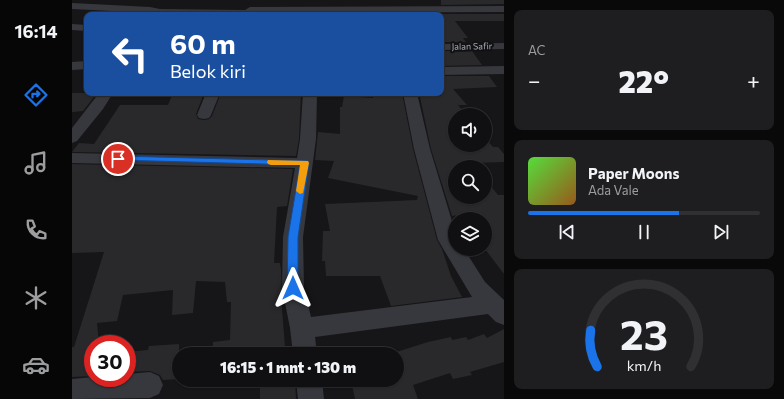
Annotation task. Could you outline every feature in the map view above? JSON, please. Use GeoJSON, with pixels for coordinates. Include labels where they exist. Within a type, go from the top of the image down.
{"type":"FeatureCollection","features":[{"type":"Feature","properties":{"kind":"street"},"geometry":{"type":"LineString","coordinates":[[369,0],[373,10]]}},
{"type":"Feature","properties":{"kind":"street"},"geometry":{"type":"LineString","coordinates":[[209,3],[306,12],[373,10],[504,10]]}},
{"type":"Feature","properties":{"kind":"street"},"geometry":{"type":"LineString","coordinates":[[72,6],[150,10],[153,12]]}},
{"type":"Feature","properties":{"kind":"street"},"geometry":{"type":"LineString","coordinates":[[187,12],[250,8]]}},
{"type":"Feature","properties":{"kind":"street"},"geometry":{"type":"LineString","coordinates":[[72,28],[84,28]]}},
{"type":"Feature","properties":{"kind":"street","name":"Jalan Safir"},"geometry":{"type":"LineString","coordinates":[[444,47],[504,46]]}},
{"type":"Feature","properties":{"kind":"street"},"geometry":{"type":"LineString","coordinates":[[72,66],[84,65]]}},
{"type":"Feature","properties":{"kind":"street"},"geometry":{"type":"LineString","coordinates":[[444,72],[504,70]]}},
{"type":"Feature","properties":{"kind":"street"},"geometry":{"type":"LineString","coordinates":[[72,138],[104,96]]}},
{"type":"Feature","properties":{"kind":"street"},"geometry":{"type":"LineString","coordinates":[[204,115],[212,96]]}},
{"type":"Feature","properties":{"kind":"street"},"geometry":{"type":"LineString","coordinates":[[304,347],[302,328],[293,288],[293,237],[308,139],[310,96]]}},
{"type":"Feature","properties":{"kind":"street"},"geometry":{"type":"LineString","coordinates":[[411,96],[422,149],[448,240],[477,288],[498,309]]}},
{"type":"Feature","properties":{"kind":"street"},"geometry":{"type":"LineString","coordinates":[[72,158],[305,163]]}},
{"type":"Feature","properties":{"kind":"street"},"geometry":{"type":"LineString","coordinates":[[302,328],[498,309]]}},
{"type":"Feature","properties":{"kind":"street"},"geometry":{"type":"LineString","coordinates":[[72,392],[150,385]]}},
{"type":"Feature","properties":{"kind":"street"},"geometry":{"type":"LineString","coordinates":[[310,387],[312,399]]}},
{"type":"Feature","properties":{"kind":"building"},"geometry":{"type":"Polygon","coordinates":[[[441,0],[504,0],[504,4],[441,5],[441,0]]]}},
{"type":"Feature","properties":{"kind":"building"},"geometry":{"type":"Polygon","coordinates":[[[444,14],[504,14],[504,21],[455,21],[468,38],[463,38],[466,42],[444,42],[444,14]]]}},
{"type":"Feature","properties":{"kind":"building"},"geometry":{"type":"Polygon","coordinates":[[[444,51],[472,51],[482,65],[444,66],[444,51]]]}},
{"type":"Feature","properties":{"kind":"building"},"geometry":{"type":"Polygon","coordinates":[[[444,76],[489,76],[497,87],[453,89],[467,105],[458,105],[460,108],[448,108],[448,152],[492,152],[492,146],[498,147],[504,154],[504,162],[492,162],[492,160],[448,160],[448,203],[431,149],[420,97],[444,96],[444,76]]]}},
{"type":"Feature","properties":{"kind":"building"},"geometry":{"type":"Polygon","coordinates":[[[72,93],[84,93],[84,96],[95,96],[83,111],[72,112],[72,93]]]}},
{"type":"Feature","properties":{"kind":"building"},"geometry":{"type":"Polygon","coordinates":[[[172,96],[203,96],[196,114],[198,119],[204,120],[209,119],[212,116],[220,96],[301,96],[299,139],[296,156],[72,152],[79,143],[94,144],[120,105],[168,105],[172,96]]]}},
{"type":"Feature","properties":{"kind":"building"},"geometry":{"type":"Polygon","coordinates":[[[344,96],[373,98],[373,96],[403,96],[413,149],[437,240],[442,249],[451,276],[462,297],[391,306],[380,276],[326,276],[325,261],[322,261],[323,231],[330,231],[325,204],[417,200],[418,196],[328,178],[334,161],[315,160],[318,132],[340,134],[340,107],[342,107],[344,96]]]}},
{"type":"Feature","properties":{"kind":"building"},"geometry":{"type":"Polygon","coordinates":[[[72,164],[293,169],[287,206],[277,207],[274,263],[280,263],[281,270],[281,296],[285,347],[213,347],[213,342],[230,340],[231,302],[227,302],[225,282],[196,281],[193,313],[172,315],[173,290],[123,295],[117,321],[97,323],[98,335],[84,335],[84,376],[72,377],[72,347],[74,347],[104,252],[72,253],[72,164]]]}},
{"type":"Feature","properties":{"kind":"building"},"geometry":{"type":"Polygon","coordinates":[[[492,188],[498,195],[504,195],[504,274],[490,256],[492,256],[492,212],[451,212],[448,204],[492,204],[492,188]]]}},
{"type":"Feature","properties":{"kind":"building"},"geometry":{"type":"Polygon","coordinates":[[[504,329],[504,362],[470,372],[472,375],[453,379],[450,373],[413,385],[418,399],[355,399],[352,387],[404,387],[404,350],[451,337],[452,340],[466,337],[468,340],[484,334],[487,338],[504,329]]]}},
{"type":"Feature","properties":{"kind":"building"},"geometry":{"type":"Polygon","coordinates":[[[179,344],[179,347],[172,347],[172,379],[163,380],[160,375],[150,371],[136,372],[136,351],[148,350],[149,346],[179,344]]]}},
{"type":"Feature","properties":{"kind":"building"},"geometry":{"type":"Polygon","coordinates":[[[260,387],[295,387],[296,399],[260,399],[260,387]]]}},
{"type":"Feature","properties":{"kind":"slow traffic"},"geometry":{"type":"LineString","coordinates":[[271,162],[305,163],[300,191]]}},
{"type":"Feature","properties":{"kind":"route"},"geometry":{"type":"LineString","coordinates":[[118,159],[305,163],[295,215],[293,237],[293,288]]}}]}
